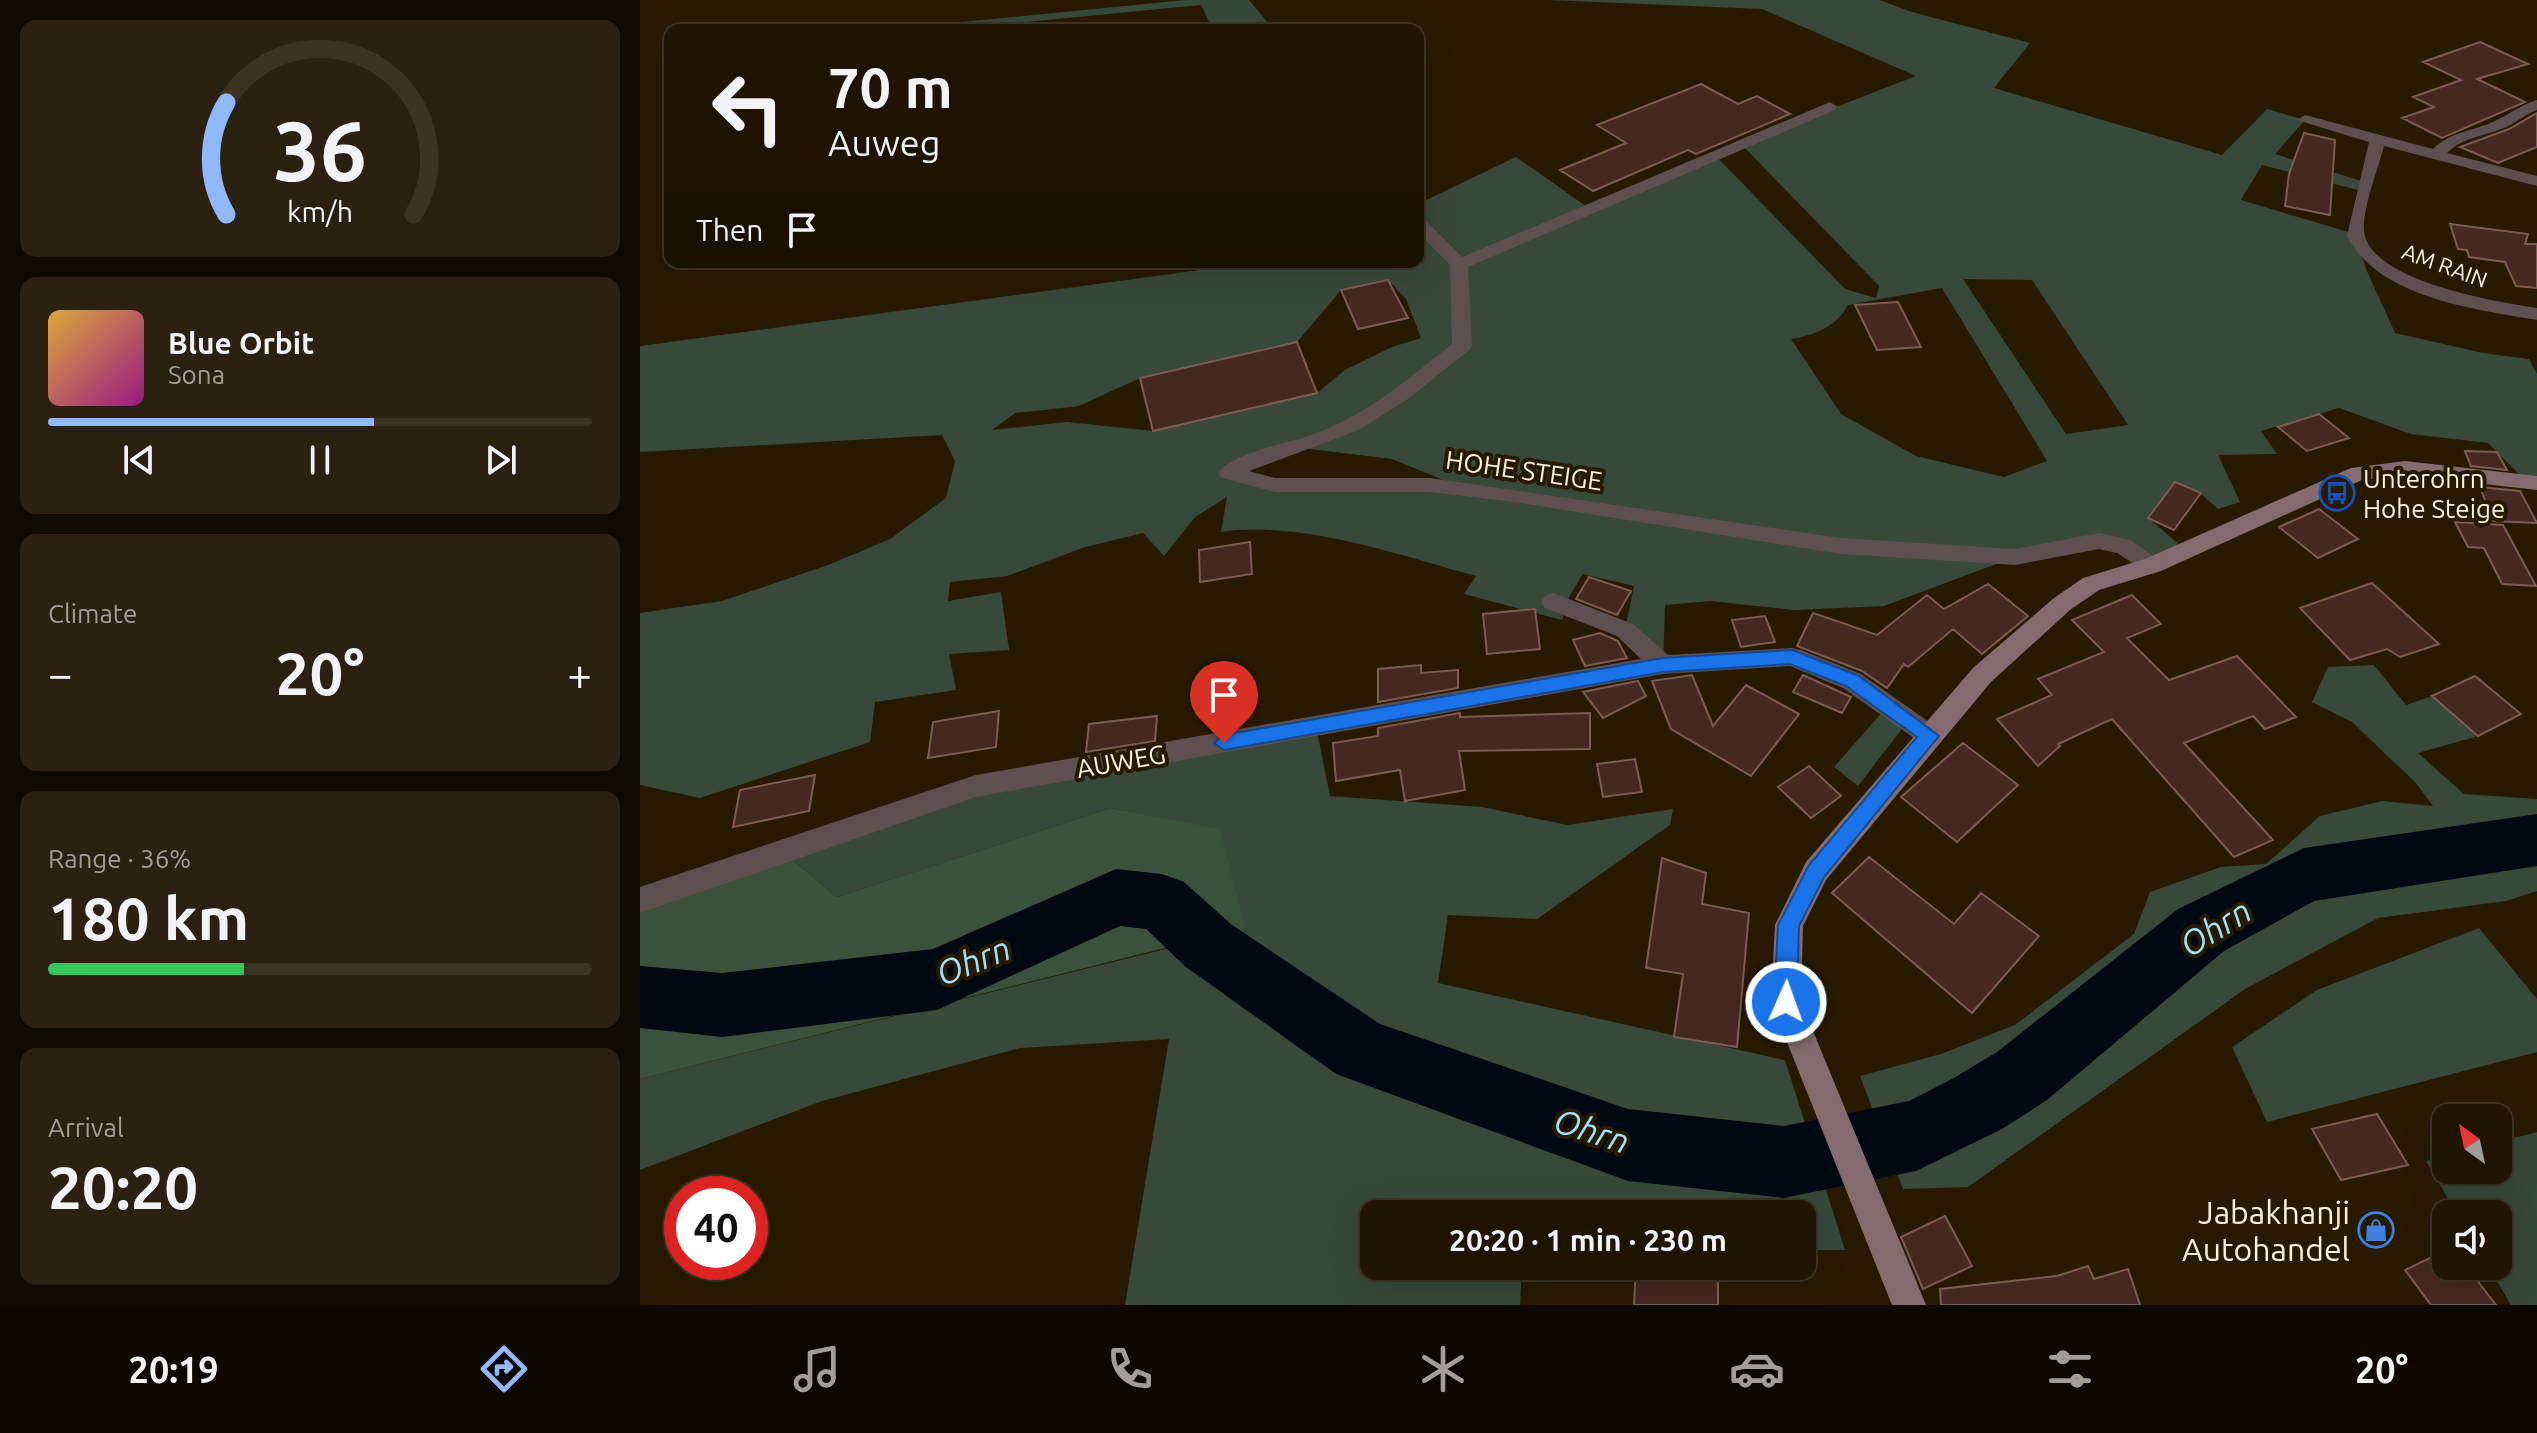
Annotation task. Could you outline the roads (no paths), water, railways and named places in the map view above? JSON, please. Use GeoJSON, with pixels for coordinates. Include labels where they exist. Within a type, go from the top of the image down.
{"type":"FeatureCollection","features":[{"type":"Feature","properties":{"kind":"street"},"geometry":{"type":"LineString","coordinates":[[2437,154],[2450,141],[2505,122],[2514,113],[2537,105]]}},
{"type":"Feature","properties":{"kind":"street"},"geometry":{"type":"LineString","coordinates":[[1424,229],[1459,264],[1551,228],[1616,196],[1830,107]]}},
{"type":"Feature","properties":{"kind":"street"},"geometry":{"type":"LineString","coordinates":[[2305,120],[2537,181]]}},
{"type":"Feature","properties":{"kind":"street","name":"AM RAIN"},"geometry":{"type":"LineString","coordinates":[[2378,139],[2355,234],[2362,250],[2377,264],[2403,278],[2493,307],[2537,314]]}},
{"type":"Feature","properties":{"kind":"street","name":"HOHE STEIGE"},"geometry":{"type":"LineString","coordinates":[[1459,264],[1462,346],[1380,411],[1333,435],[1244,464],[1229,473],[1275,485],[1430,485],[1514,495],[1841,546],[2015,557],[2099,541],[2123,546],[2153,565]]}},
{"type":"Feature","properties":{"kind":"street"},"geometry":{"type":"LineString","coordinates":[[1909,1305],[1818,1089],[1786,1002],[1789,925],[1816,871],[1982,675],[2062,604],[2091,584],[2153,565],[2358,473],[2405,468],[2537,483]]}},
{"type":"Feature","properties":{"kind":"street"},"geometry":{"type":"LineString","coordinates":[[1553,602],[1625,630],[1663,665]]}},
{"type":"Feature","properties":{"kind":"street","name":"AUWEG"},"geometry":{"type":"LineString","coordinates":[[640,900],[976,786],[1663,665],[1792,657],[1852,681],[1930,736]]}},
{"type":"Feature","properties":{"kind":"waterway","name":"Ohrn"},"geometry":{"type":"LineString","coordinates":[[640,997],[722,1005],[937,979],[1116,897],[1162,902],[1209,946],[1360,1050],[1628,1145],[1784,1162],[1916,1135],[1977,1104],[2022,1076],[2201,930],[2304,875],[2537,840]]}},
{"type":"Feature","properties":{"kind":"place","name":"Unterohrn Hohe Steige"},"geometry":{"type":"Point","coordinates":[2337,493]}},
{"type":"Feature","properties":{"kind":"place","name":"Jabakhanji Autohandel"},"geometry":{"type":"Point","coordinates":[2376,1230]}}]}
